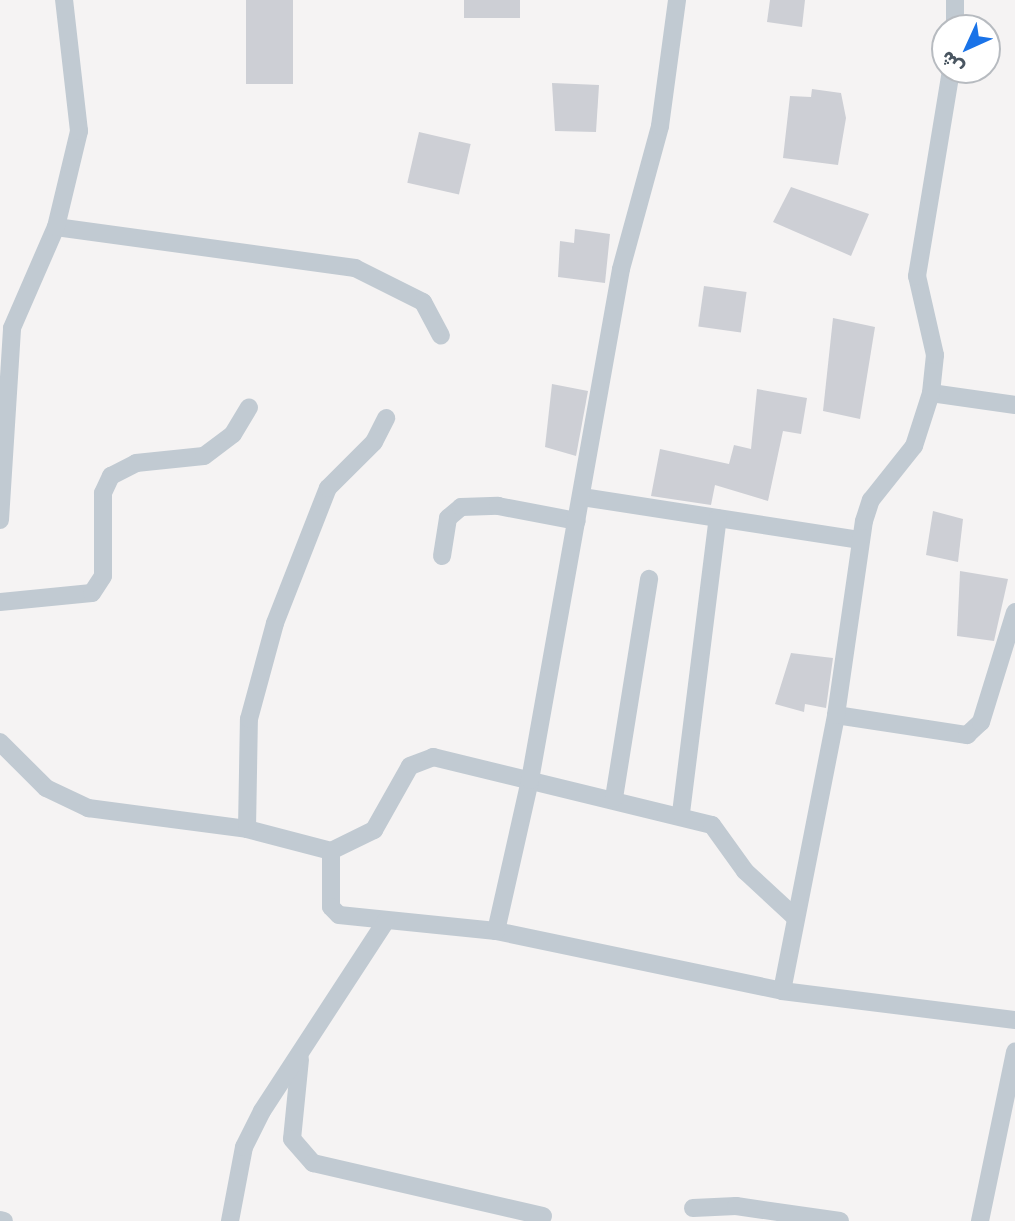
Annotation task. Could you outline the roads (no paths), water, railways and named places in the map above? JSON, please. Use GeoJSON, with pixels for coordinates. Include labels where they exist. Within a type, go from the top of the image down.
{"type":"FeatureCollection","features":[{"type":"Feature","properties":{"kind":"street"},"geometry":{"type":"LineString","coordinates":[[0,520],[6,329],[56,227],[79,131],[64,0]]}},
{"type":"Feature","properties":{"kind":"street"},"geometry":{"type":"LineString","coordinates":[[496,931],[530,780],[626,246],[660,125],[677,0]]}},
{"type":"Feature","properties":{"kind":"street"},"geometry":{"type":"LineString","coordinates":[[782,991],[836,715],[861,540],[871,500],[914,446],[931,393],[935,355],[917,276],[949,84]]}},
{"type":"Feature","properties":{"kind":"street"},"geometry":{"type":"LineString","coordinates":[[56,227],[355,268],[423,302],[441,336]]}},
{"type":"Feature","properties":{"kind":"street"},"geometry":{"type":"LineString","coordinates":[[931,393],[1015,405]]}},
{"type":"Feature","properties":{"kind":"street"},"geometry":{"type":"LineString","coordinates":[[0,602],[92,593],[103,576],[103,493],[111,475],[136,463],[204,456],[233,434],[249,407]]}},
{"type":"Feature","properties":{"kind":"street"},"geometry":{"type":"LineString","coordinates":[[247,829],[249,719],[275,622],[328,488],[374,442],[386,418]]}},
{"type":"Feature","properties":{"kind":"street"},"geometry":{"type":"LineString","coordinates":[[582,496],[861,540]]}},
{"type":"Feature","properties":{"kind":"street"},"geometry":{"type":"LineString","coordinates":[[442,556],[448,518],[461,507],[498,506],[578,521]]}},
{"type":"Feature","properties":{"kind":"street"},"geometry":{"type":"LineString","coordinates":[[681,813],[718,518]]}},
{"type":"Feature","properties":{"kind":"street"},"geometry":{"type":"LineString","coordinates":[[614,798],[649,579]]}},
{"type":"Feature","properties":{"kind":"street"},"geometry":{"type":"LineString","coordinates":[[836,715],[960,735],[976,730],[1015,612]]}},
{"type":"Feature","properties":{"kind":"street"},"geometry":{"type":"LineString","coordinates":[[0,742],[46,788],[88,808],[247,829],[331,851],[374,830],[410,766],[422,758],[614,798],[681,813],[722,831],[745,871],[796,918]]}},
{"type":"Feature","properties":{"kind":"street"},"geometry":{"type":"LineString","coordinates":[[331,851],[334,912],[386,921],[496,931],[782,991],[1015,1020]]}},
{"type":"Feature","properties":{"kind":"street"},"geometry":{"type":"LineString","coordinates":[[230,1221],[244,1147],[386,921]]}},
{"type":"Feature","properties":{"kind":"street"},"geometry":{"type":"LineString","coordinates":[[980,1221],[1015,1052]]}},
{"type":"Feature","properties":{"kind":"street"},"geometry":{"type":"LineString","coordinates":[[300,1059],[292,1139],[313,1163],[543,1216]]}},
{"type":"Feature","properties":{"kind":"street"},"geometry":{"type":"LineString","coordinates":[[693,1208],[736,1206],[840,1221]]}}]}
